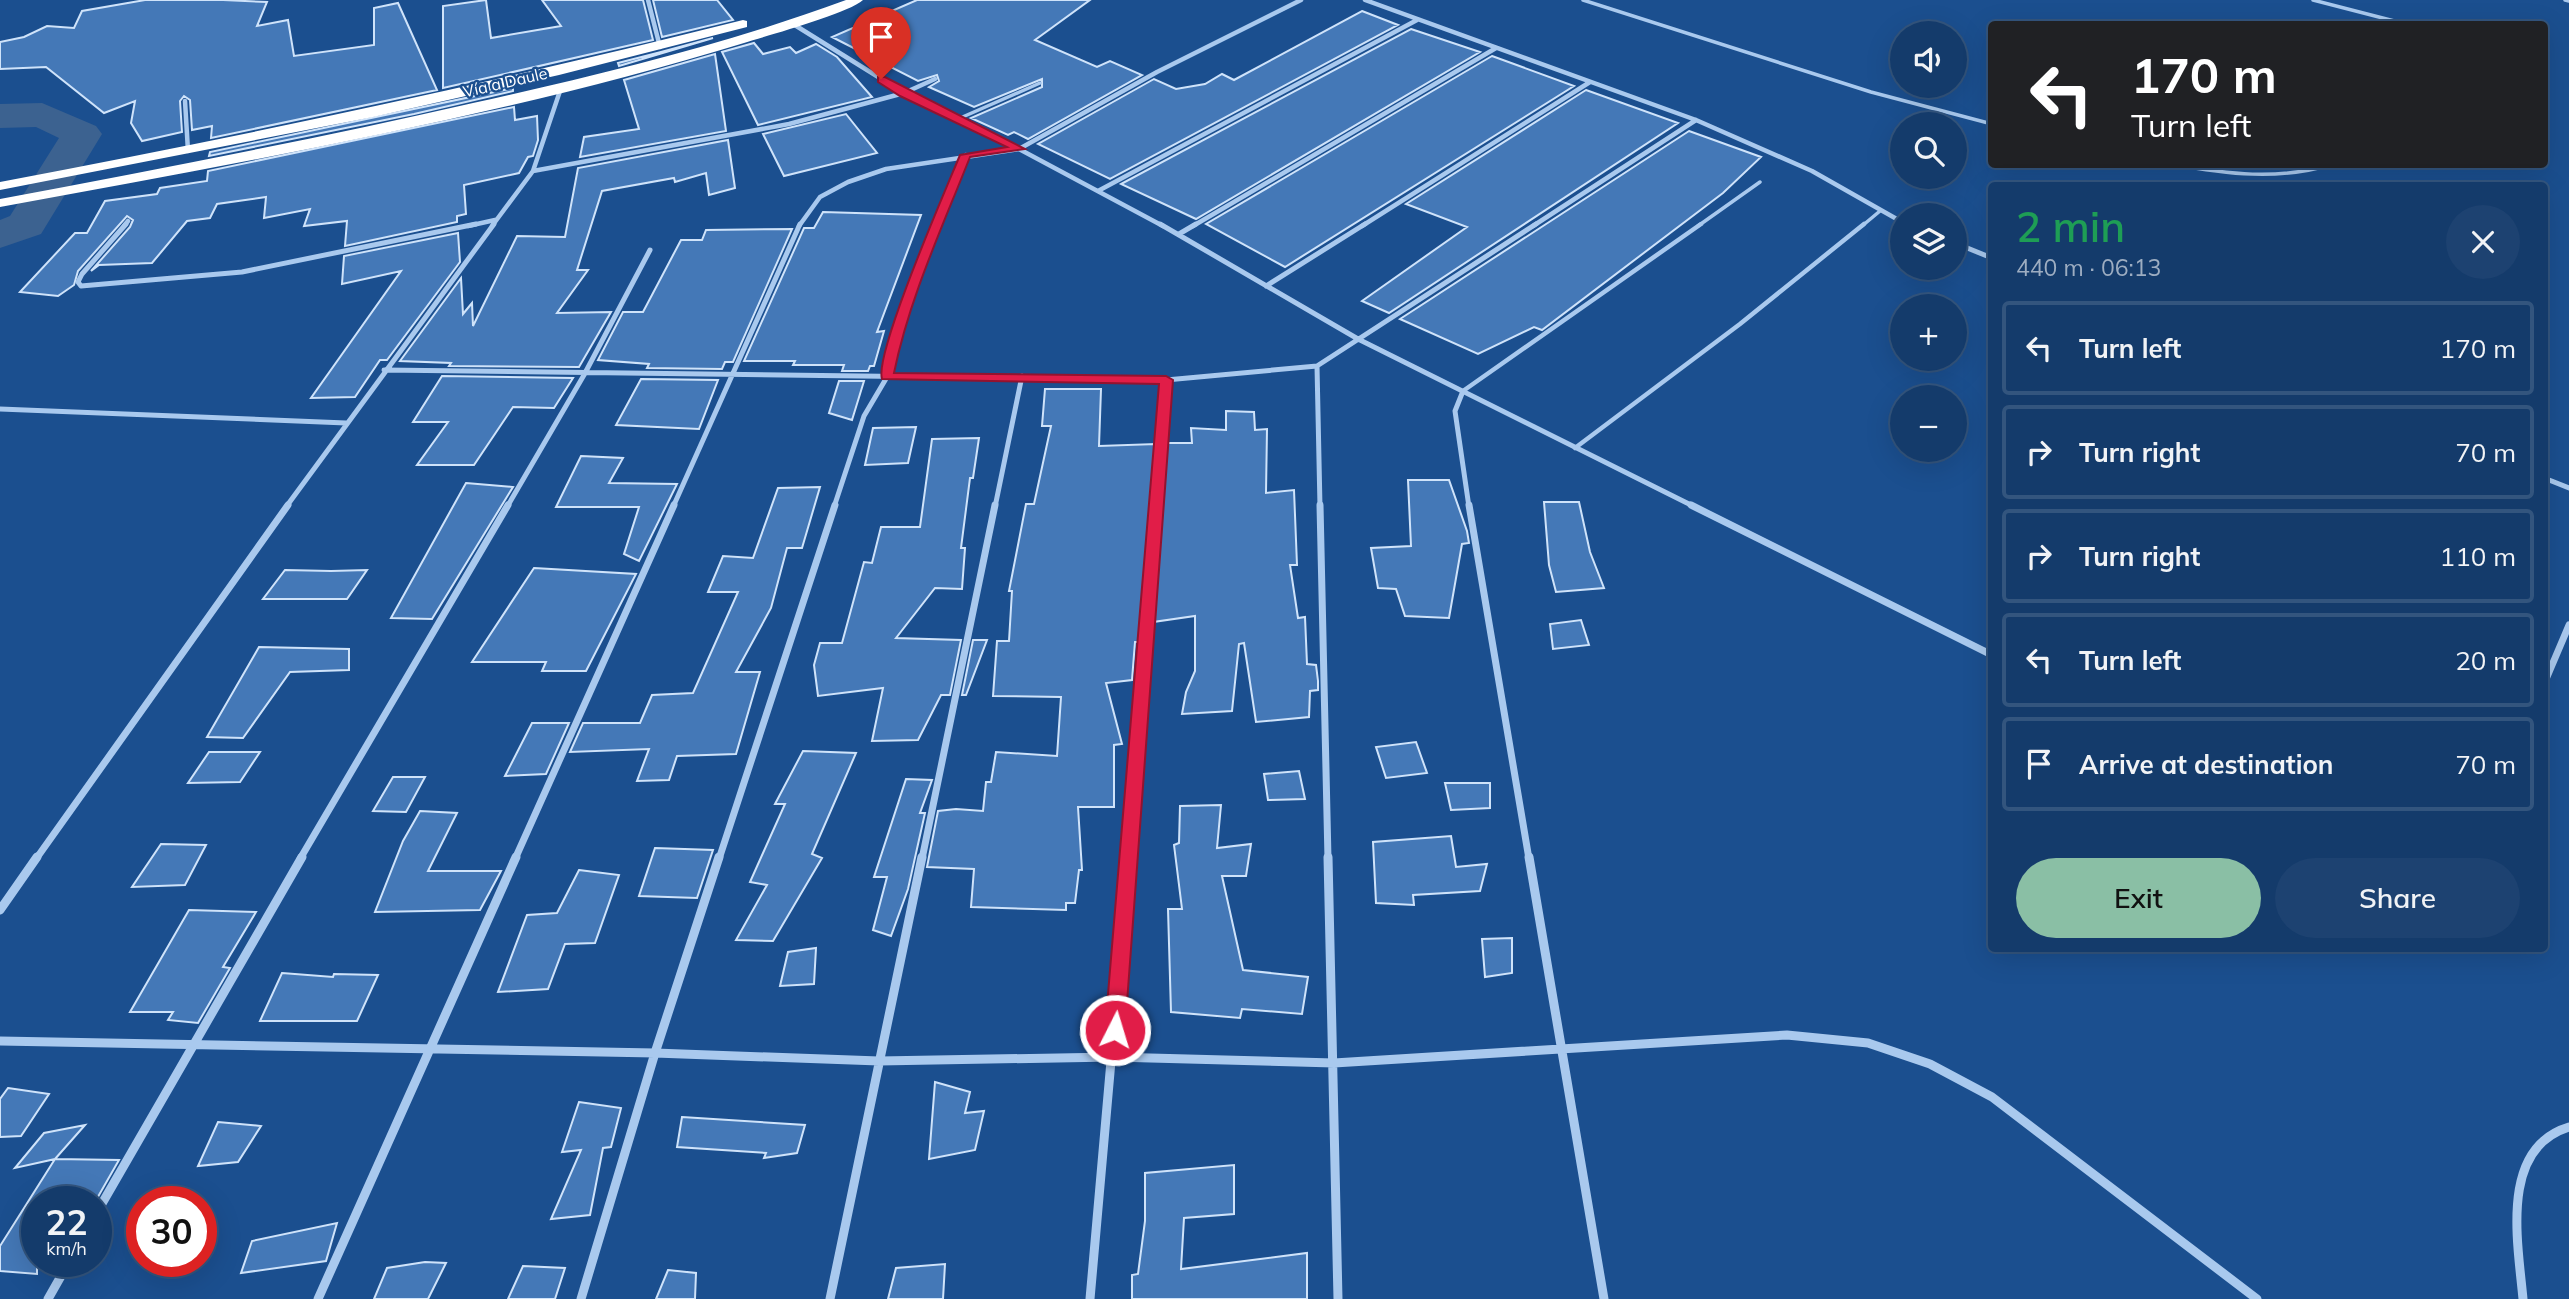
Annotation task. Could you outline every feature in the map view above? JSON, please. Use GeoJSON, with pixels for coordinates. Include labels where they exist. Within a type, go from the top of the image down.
{"type":"FeatureCollection","features":[{"type":"Feature","properties":{"kind":"highway","name":"Vía a Daule"},"geometry":{"type":"LineString","coordinates":[[0,186],[365,116],[660,47],[823,0]]}},
{"type":"Feature","properties":{"kind":"highway","name":"Vía a Daule"},"geometry":{"type":"LineString","coordinates":[[0,203],[367,132],[561,88],[689,55],[793,24],[858,0]]}},
{"type":"Feature","properties":{"kind":"street"},"geometry":{"type":"LineString","coordinates":[[648,0],[660,47]]}},
{"type":"Feature","properties":{"kind":"street"},"geometry":{"type":"LineString","coordinates":[[318,1299],[800,224],[820,197],[848,181],[886,169],[1019,149],[1157,72],[1301,0]]}},
{"type":"Feature","properties":{"kind":"street"},"geometry":{"type":"LineString","coordinates":[[1365,0],[1696,120],[1812,171],[1890,216]]}},
{"type":"Feature","properties":{"kind":"street"},"geometry":{"type":"LineString","coordinates":[[1098,191],[1418,20]]}},
{"type":"Feature","properties":{"kind":"street"},"geometry":{"type":"LineString","coordinates":[[793,24],[904,93],[1019,149],[1179,234],[1358,339],[1988,653]]}},
{"type":"Feature","properties":{"kind":"street"},"geometry":{"type":"LineString","coordinates":[[1179,234],[1496,48]]}},
{"type":"Feature","properties":{"kind":"street"},"geometry":{"type":"LineString","coordinates":[[533,171],[789,124],[904,93],[934,79]]}},
{"type":"Feature","properties":{"kind":"street"},"geometry":{"type":"LineString","coordinates":[[1266,286],[1590,82]]}},
{"type":"Feature","properties":{"kind":"street"},"geometry":{"type":"LineString","coordinates":[[1,906],[384,370],[533,171],[561,88]]}},
{"type":"Feature","properties":{"kind":"street"},"geometry":{"type":"LineString","coordinates":[[185,101],[188,151]]}},
{"type":"Feature","properties":{"kind":"street"},"geometry":{"type":"LineString","coordinates":[[384,370],[584,375],[1022,376],[1166,380],[1317,366],[1696,120]]}},
{"type":"Feature","properties":{"kind":"street"},"geometry":{"type":"LineString","coordinates":[[581,1299],[655,1052],[864,416],[887,377],[893,348],[921,265],[966,155]]}},
{"type":"Feature","properties":{"kind":"street"},"geometry":{"type":"LineString","coordinates":[[128,220],[82,274],[78,282],[81,286],[257,269],[495,220]]}},
{"type":"Feature","properties":{"kind":"street"},"geometry":{"type":"LineString","coordinates":[[1967,248],[1988,256]]}},
{"type":"Feature","properties":{"kind":"street"},"geometry":{"type":"LineString","coordinates":[[112,1186],[584,375],[650,250]]}},
{"type":"Feature","properties":{"kind":"street"},"geometry":{"type":"LineString","coordinates":[[1317,366],[1338,1299]]}},
{"type":"Feature","properties":{"kind":"street"},"geometry":{"type":"LineString","coordinates":[[830,1299],[1022,376]]}},
{"type":"Feature","properties":{"kind":"street"},"geometry":{"type":"LineString","coordinates":[[1090,1299],[1113,1057],[1166,380]]}},
{"type":"Feature","properties":{"kind":"street"},"geometry":{"type":"LineString","coordinates":[[1463,391],[1455,411],[1457,435],[1559,1048],[1604,1299]]}},
{"type":"Feature","properties":{"kind":"street"},"geometry":{"type":"LineString","coordinates":[[0,409],[346,423]]}},
{"type":"Feature","properties":{"kind":"street"},"geometry":{"type":"LineString","coordinates":[[2548,480],[2569,488]]}},
{"type":"Feature","properties":{"kind":"street"},"geometry":{"type":"LineString","coordinates":[[2548,675],[2569,625]]}},
{"type":"Feature","properties":{"kind":"street"},"geometry":{"type":"LineString","coordinates":[[0,1041],[427,1051],[655,1052],[879,1061],[1113,1057],[1334,1063],[1787,1035],[1868,1043],[1930,1064],[1992,1097],[2257,1299]]}},
{"type":"Feature","properties":{"kind":"street"},"geometry":{"type":"LineString","coordinates":[[2523,1299],[2518,1201],[2528,1159],[2548,1135],[2569,1127]]}},
{"type":"Feature","properties":{"kind":"street"},"geometry":{"type":"LineString","coordinates":[[48,1299],[60,1277]]}},
{"type":"Feature","properties":{"kind":"lane"},"geometry":{"type":"LineString","coordinates":[[1583,0],[1871,92],[1988,123]]}},
{"type":"Feature","properties":{"kind":"lane"},"geometry":{"type":"LineString","coordinates":[[2313,0],[2394,21]]}},
{"type":"Feature","properties":{"kind":"lane"},"geometry":{"type":"LineString","coordinates":[[958,119],[1040,83]]}},
{"type":"Feature","properties":{"kind":"lane"},"geometry":{"type":"LineString","coordinates":[[2205,168],[2257,174],[2310,173],[2323,168]]}},
{"type":"Feature","properties":{"kind":"lane"},"geometry":{"type":"LineString","coordinates":[[1463,391],[1760,182]]}},
{"type":"Feature","properties":{"kind":"lane"},"geometry":{"type":"LineString","coordinates":[[1575,448],[1741,324],[1880,211]]}},
{"type":"Feature","properties":{"kind":"building"},"geometry":{"type":"Polygon","coordinates":[[[145,0],[267,2],[257,26],[288,20],[294,56],[374,45],[374,8],[398,3],[437,90],[211,138],[212,126],[192,130],[190,100],[184,96],[180,101],[182,132],[142,141],[131,123],[135,101],[104,113],[46,67],[0,69],[0,42],[24,37],[47,26],[74,28],[82,11],[145,0]]]}},
{"type":"Feature","properties":{"kind":"building"},"geometry":{"type":"Polygon","coordinates":[[[486,0],[491,38],[561,26],[542,0],[643,0],[653,40],[443,88],[443,6],[486,0]]]}},
{"type":"Feature","properties":{"kind":"building"},"geometry":{"type":"Polygon","coordinates":[[[653,0],[717,0],[733,20],[662,37],[653,0]]]}},
{"type":"Feature","properties":{"kind":"building"},"geometry":{"type":"Polygon","coordinates":[[[917,0],[1090,0],[1035,40],[1097,67],[1110,61],[1142,75],[1028,139],[1014,132],[1008,135],[971,118],[1042,87],[1042,79],[974,107],[929,87],[939,81],[937,75],[918,81],[832,37],[917,0]]]}},
{"type":"Feature","properties":{"kind":"building"},"geometry":{"type":"Polygon","coordinates":[[[1362,11],[1398,25],[1110,179],[1038,144],[1154,79],[1176,89],[1205,84],[1222,74],[1234,80],[1362,11]]]}},
{"type":"Feature","properties":{"kind":"building"},"geometry":{"type":"Polygon","coordinates":[[[1411,29],[1480,52],[1196,219],[1121,184],[1411,29]]]}},
{"type":"Feature","properties":{"kind":"building"},"geometry":{"type":"Polygon","coordinates":[[[713,38],[619,66],[618,63],[661,52],[713,38]]]}},
{"type":"Feature","properties":{"kind":"building"},"geometry":{"type":"Polygon","coordinates":[[[754,43],[763,54],[790,47],[796,53],[816,44],[837,57],[872,97],[758,125],[722,52],[754,43]]]}},
{"type":"Feature","properties":{"kind":"building"},"geometry":{"type":"Polygon","coordinates":[[[715,54],[726,131],[580,157],[584,137],[639,129],[624,80],[715,54]]]}},
{"type":"Feature","properties":{"kind":"building"},"geometry":{"type":"Polygon","coordinates":[[[1492,56],[1574,86],[1285,267],[1206,224],[1492,56]]]}},
{"type":"Feature","properties":{"kind":"building"},"geometry":{"type":"Polygon","coordinates":[[[513,88],[513,91],[414,114],[209,156],[210,152],[513,88]]]}},
{"type":"Feature","properties":{"kind":"building"},"geometry":{"type":"Polygon","coordinates":[[[1586,90],[1678,123],[1389,313],[1362,301],[1467,227],[1406,204],[1586,90]]]}},
{"type":"Feature","properties":{"kind":"building"},"geometry":{"type":"Polygon","coordinates":[[[514,107],[515,120],[537,116],[538,140],[533,156],[528,157],[519,173],[464,185],[466,214],[457,216],[457,222],[345,246],[347,221],[304,226],[310,209],[264,218],[266,197],[217,204],[210,218],[187,221],[152,263],[99,265],[91,271],[130,227],[133,220],[127,216],[78,271],[74,285],[58,296],[20,292],[75,233],[87,233],[105,201],[157,194],[160,188],[207,181],[208,171],[514,107]]]}},
{"type":"Feature","properties":{"kind":"building"},"geometry":{"type":"Polygon","coordinates":[[[846,114],[877,153],[784,176],[763,134],[846,114]]]}},
{"type":"Feature","properties":{"kind":"building"},"geometry":{"type":"Polygon","coordinates":[[[1689,131],[1761,157],[1723,193],[1542,330],[1534,327],[1478,354],[1400,319],[1689,131]]]}},
{"type":"Feature","properties":{"kind":"building"},"geometry":{"type":"Polygon","coordinates":[[[728,140],[735,188],[709,195],[706,173],[675,182],[674,178],[602,191],[577,270],[588,270],[557,313],[611,312],[579,367],[449,366],[451,363],[400,361],[461,278],[463,314],[472,303],[473,326],[517,236],[565,237],[578,168],[728,140]]]}},
{"type":"Feature","properties":{"kind":"building"},"geometry":{"type":"Polygon","coordinates":[[[823,212],[921,215],[877,332],[884,331],[874,366],[870,366],[868,371],[842,371],[844,365],[744,361],[804,228],[814,228],[823,212]]]}},
{"type":"Feature","properties":{"kind":"building"},"geometry":{"type":"Polygon","coordinates":[[[792,229],[733,362],[725,362],[722,369],[647,368],[649,364],[598,360],[623,312],[643,312],[681,240],[702,240],[706,230],[792,229]]]}},
{"type":"Feature","properties":{"kind":"building"},"geometry":{"type":"Polygon","coordinates":[[[458,233],[460,262],[387,360],[380,360],[355,397],[311,398],[401,271],[342,284],[344,256],[458,233]]]}},
{"type":"Feature","properties":{"kind":"building"},"geometry":{"type":"Polygon","coordinates":[[[442,376],[573,378],[554,408],[513,407],[474,465],[417,465],[448,422],[413,422],[442,376]]]}},
{"type":"Feature","properties":{"kind":"building"},"geometry":{"type":"Polygon","coordinates":[[[641,379],[718,380],[699,429],[616,425],[641,379]]]}},
{"type":"Feature","properties":{"kind":"building"},"geometry":{"type":"Polygon","coordinates":[[[839,381],[864,381],[852,420],[829,413],[839,381]]]}},
{"type":"Feature","properties":{"kind":"building"},"geometry":{"type":"Polygon","coordinates":[[[1045,389],[1101,389],[1099,446],[1156,444],[1139,642],[1135,642],[1132,680],[1106,683],[1122,744],[1114,745],[1114,807],[1078,807],[1082,870],[1079,870],[1075,903],[1066,903],[1066,910],[971,907],[974,869],[927,867],[938,811],[983,811],[986,782],[991,782],[996,752],[1057,756],[1061,697],[993,696],[997,641],[1009,641],[1012,591],[1009,591],[1026,504],[1034,504],[1051,426],[1042,426],[1045,389]]]}},
{"type":"Feature","properties":{"kind":"building"},"geometry":{"type":"Polygon","coordinates":[[[1226,411],[1254,412],[1255,430],[1267,429],[1266,493],[1294,490],[1297,565],[1290,565],[1298,618],[1305,617],[1307,664],[1316,665],[1318,681],[1318,690],[1310,691],[1309,717],[1256,722],[1244,643],[1239,644],[1232,711],[1182,714],[1186,692],[1195,671],[1195,616],[1153,622],[1166,443],[1192,443],[1191,428],[1226,430],[1226,411]]]}},
{"type":"Feature","properties":{"kind":"building"},"geometry":{"type":"Polygon","coordinates":[[[916,427],[908,463],[865,465],[873,428],[916,427]]]}},
{"type":"Feature","properties":{"kind":"building"},"geometry":{"type":"Polygon","coordinates":[[[979,438],[973,478],[970,478],[961,548],[965,548],[962,589],[935,588],[896,638],[961,640],[950,695],[941,695],[918,740],[872,741],[883,688],[818,696],[814,665],[820,643],[842,643],[864,562],[872,563],[881,527],[920,527],[932,439],[979,438]]]}},
{"type":"Feature","properties":{"kind":"building"},"geometry":{"type":"Polygon","coordinates":[[[581,456],[623,458],[609,483],[677,484],[639,561],[624,554],[639,507],[556,507],[581,456]]]}},
{"type":"Feature","properties":{"kind":"building"},"geometry":{"type":"Polygon","coordinates":[[[1408,480],[1449,480],[1467,531],[1469,543],[1462,544],[1449,618],[1405,616],[1396,589],[1378,588],[1371,548],[1411,546],[1408,480]]]}},
{"type":"Feature","properties":{"kind":"building"},"geometry":{"type":"Polygon","coordinates":[[[466,483],[513,487],[432,619],[391,618],[466,483]]]}},
{"type":"Feature","properties":{"kind":"building"},"geometry":{"type":"Polygon","coordinates":[[[820,487],[802,548],[787,548],[771,608],[736,672],[760,672],[736,754],[677,756],[669,780],[637,781],[649,749],[570,752],[583,723],[640,723],[652,695],[693,693],[738,592],[708,592],[723,556],[753,558],[778,488],[820,487]]]}},
{"type":"Feature","properties":{"kind":"building"},"geometry":{"type":"Polygon","coordinates":[[[1544,502],[1579,502],[1590,552],[1604,588],[1556,592],[1549,565],[1544,502]]]}},
{"type":"Feature","properties":{"kind":"building"},"geometry":{"type":"Polygon","coordinates":[[[534,568],[636,574],[586,671],[542,671],[546,662],[472,662],[534,568]]]}},
{"type":"Feature","properties":{"kind":"building"},"geometry":{"type":"Polygon","coordinates":[[[285,570],[367,570],[347,599],[263,599],[285,570]]]}},
{"type":"Feature","properties":{"kind":"building"},"geometry":{"type":"Polygon","coordinates":[[[1581,620],[1589,645],[1553,649],[1550,624],[1581,620]]]}},
{"type":"Feature","properties":{"kind":"building"},"geometry":{"type":"Polygon","coordinates":[[[973,640],[987,640],[966,695],[962,695],[973,640]]]}},
{"type":"Feature","properties":{"kind":"building"},"geometry":{"type":"Polygon","coordinates":[[[259,647],[349,649],[349,670],[290,672],[243,738],[207,737],[259,647]]]}},
{"type":"Feature","properties":{"kind":"building"},"geometry":{"type":"Polygon","coordinates":[[[532,723],[569,723],[546,774],[505,776],[532,723]]]}},
{"type":"Feature","properties":{"kind":"building"},"geometry":{"type":"Polygon","coordinates":[[[1416,742],[1427,773],[1386,778],[1376,747],[1416,742]]]}},
{"type":"Feature","properties":{"kind":"building"},"geometry":{"type":"Polygon","coordinates":[[[803,751],[856,753],[812,854],[822,858],[773,941],[736,940],[767,885],[750,882],[785,804],[775,804],[803,751]]]}},
{"type":"Feature","properties":{"kind":"building"},"geometry":{"type":"Polygon","coordinates":[[[209,752],[260,752],[240,782],[188,783],[209,752]]]}},
{"type":"Feature","properties":{"kind":"building"},"geometry":{"type":"Polygon","coordinates":[[[1299,771],[1305,799],[1268,800],[1264,774],[1299,771]]]}},
{"type":"Feature","properties":{"kind":"building"},"geometry":{"type":"Polygon","coordinates":[[[393,777],[425,777],[406,812],[373,811],[393,777]]]}},
{"type":"Feature","properties":{"kind":"building"},"geometry":{"type":"Polygon","coordinates":[[[906,779],[932,780],[920,813],[925,813],[908,889],[891,936],[873,930],[887,877],[874,877],[906,779]]]}},
{"type":"Feature","properties":{"kind":"building"},"geometry":{"type":"Polygon","coordinates":[[[1445,783],[1490,783],[1490,808],[1451,810],[1445,783]]]}},
{"type":"Feature","properties":{"kind":"building"},"geometry":{"type":"Polygon","coordinates":[[[1221,805],[1217,848],[1251,844],[1246,876],[1222,876],[1243,970],[1308,977],[1302,1014],[1242,1009],[1240,1018],[1171,1012],[1168,909],[1182,909],[1174,845],[1179,843],[1180,806],[1221,805]]]}},
{"type":"Feature","properties":{"kind":"building"},"geometry":{"type":"Polygon","coordinates":[[[420,811],[457,813],[428,871],[501,871],[480,910],[375,912],[403,841],[420,811]]]}},
{"type":"Feature","properties":{"kind":"building"},"geometry":{"type":"Polygon","coordinates":[[[1451,836],[1456,867],[1487,864],[1480,891],[1413,895],[1414,905],[1376,903],[1373,842],[1451,836]]]}},
{"type":"Feature","properties":{"kind":"building"},"geometry":{"type":"Polygon","coordinates":[[[161,844],[206,845],[185,885],[132,887],[161,844]]]}},
{"type":"Feature","properties":{"kind":"building"},"geometry":{"type":"Polygon","coordinates":[[[655,848],[713,850],[697,898],[639,896],[655,848]]]}},
{"type":"Feature","properties":{"kind":"building"},"geometry":{"type":"Polygon","coordinates":[[[579,870],[619,875],[595,943],[565,944],[548,989],[498,992],[527,915],[557,913],[579,870]]]}},
{"type":"Feature","properties":{"kind":"building"},"geometry":{"type":"Polygon","coordinates":[[[189,910],[256,912],[223,967],[230,968],[198,1023],[168,1020],[173,1012],[130,1012],[189,910]]]}},
{"type":"Feature","properties":{"kind":"building"},"geometry":{"type":"Polygon","coordinates":[[[1512,938],[1512,973],[1485,977],[1482,939],[1512,938]]]}},
{"type":"Feature","properties":{"kind":"building"},"geometry":{"type":"Polygon","coordinates":[[[816,948],[814,984],[780,986],[788,952],[816,948]]]}},
{"type":"Feature","properties":{"kind":"building"},"geometry":{"type":"Polygon","coordinates":[[[282,973],[333,977],[334,974],[378,975],[357,1021],[260,1021],[282,973]]]}},
{"type":"Feature","properties":{"kind":"building"},"geometry":{"type":"Polygon","coordinates":[[[935,1082],[970,1092],[965,1113],[984,1111],[975,1150],[929,1159],[935,1082]]]}},
{"type":"Feature","properties":{"kind":"building"},"geometry":{"type":"Polygon","coordinates":[[[8,1088],[49,1094],[21,1136],[0,1137],[0,1099],[8,1088]]]}},
{"type":"Feature","properties":{"kind":"building"},"geometry":{"type":"Polygon","coordinates":[[[579,1102],[621,1108],[611,1147],[603,1148],[590,1215],[551,1219],[581,1150],[562,1152],[579,1102]]]}},
{"type":"Feature","properties":{"kind":"building"},"geometry":{"type":"Polygon","coordinates":[[[682,1117],[805,1125],[797,1153],[764,1158],[766,1153],[677,1147],[682,1117]]]}},
{"type":"Feature","properties":{"kind":"building"},"geometry":{"type":"Polygon","coordinates":[[[218,1122],[261,1126],[238,1162],[198,1166],[218,1122]]]}},
{"type":"Feature","properties":{"kind":"building"},"geometry":{"type":"Polygon","coordinates":[[[85,1125],[55,1159],[15,1168],[44,1133],[85,1125]]]}},
{"type":"Feature","properties":{"kind":"building"},"geometry":{"type":"Polygon","coordinates":[[[55,1159],[119,1160],[104,1186],[38,1186],[55,1159]]]}},
{"type":"Feature","properties":{"kind":"building"},"geometry":{"type":"Polygon","coordinates":[[[1234,1165],[1234,1214],[1184,1218],[1181,1269],[1307,1253],[1307,1299],[1132,1299],[1132,1275],[1138,1274],[1145,1221],[1145,1173],[1234,1165]]]}},
{"type":"Feature","properties":{"kind":"building"},"geometry":{"type":"Polygon","coordinates":[[[21,1213],[21,1273],[0,1271],[0,1246],[21,1213]]]}},
{"type":"Feature","properties":{"kind":"building"},"geometry":{"type":"Polygon","coordinates":[[[337,1223],[326,1261],[241,1273],[252,1241],[337,1223]]]}},
{"type":"Feature","properties":{"kind":"building"},"geometry":{"type":"Polygon","coordinates":[[[425,1262],[446,1263],[428,1299],[374,1299],[387,1268],[425,1262]]]}},
{"type":"Feature","properties":{"kind":"building"},"geometry":{"type":"Polygon","coordinates":[[[945,1264],[943,1299],[888,1299],[896,1268],[945,1264]]]}},
{"type":"Feature","properties":{"kind":"building"},"geometry":{"type":"Polygon","coordinates":[[[523,1266],[565,1268],[555,1299],[508,1299],[523,1266]]]}},
{"type":"Feature","properties":{"kind":"building"},"geometry":{"type":"Polygon","coordinates":[[[668,1270],[696,1273],[695,1299],[656,1299],[668,1270]]]}},
{"type":"Feature","properties":{"kind":"waterway"},"geometry":{"type":"LineString","coordinates":[[0,116],[42,115],[82,134],[26,225],[0,235]]}},
{"type":"Feature","properties":{"kind":"route"},"geometry":{"type":"LineString","coordinates":[[881,79],[1019,149],[966,155],[921,265],[893,348],[887,377],[1022,376],[1166,380],[1115,1030]]}}]}
